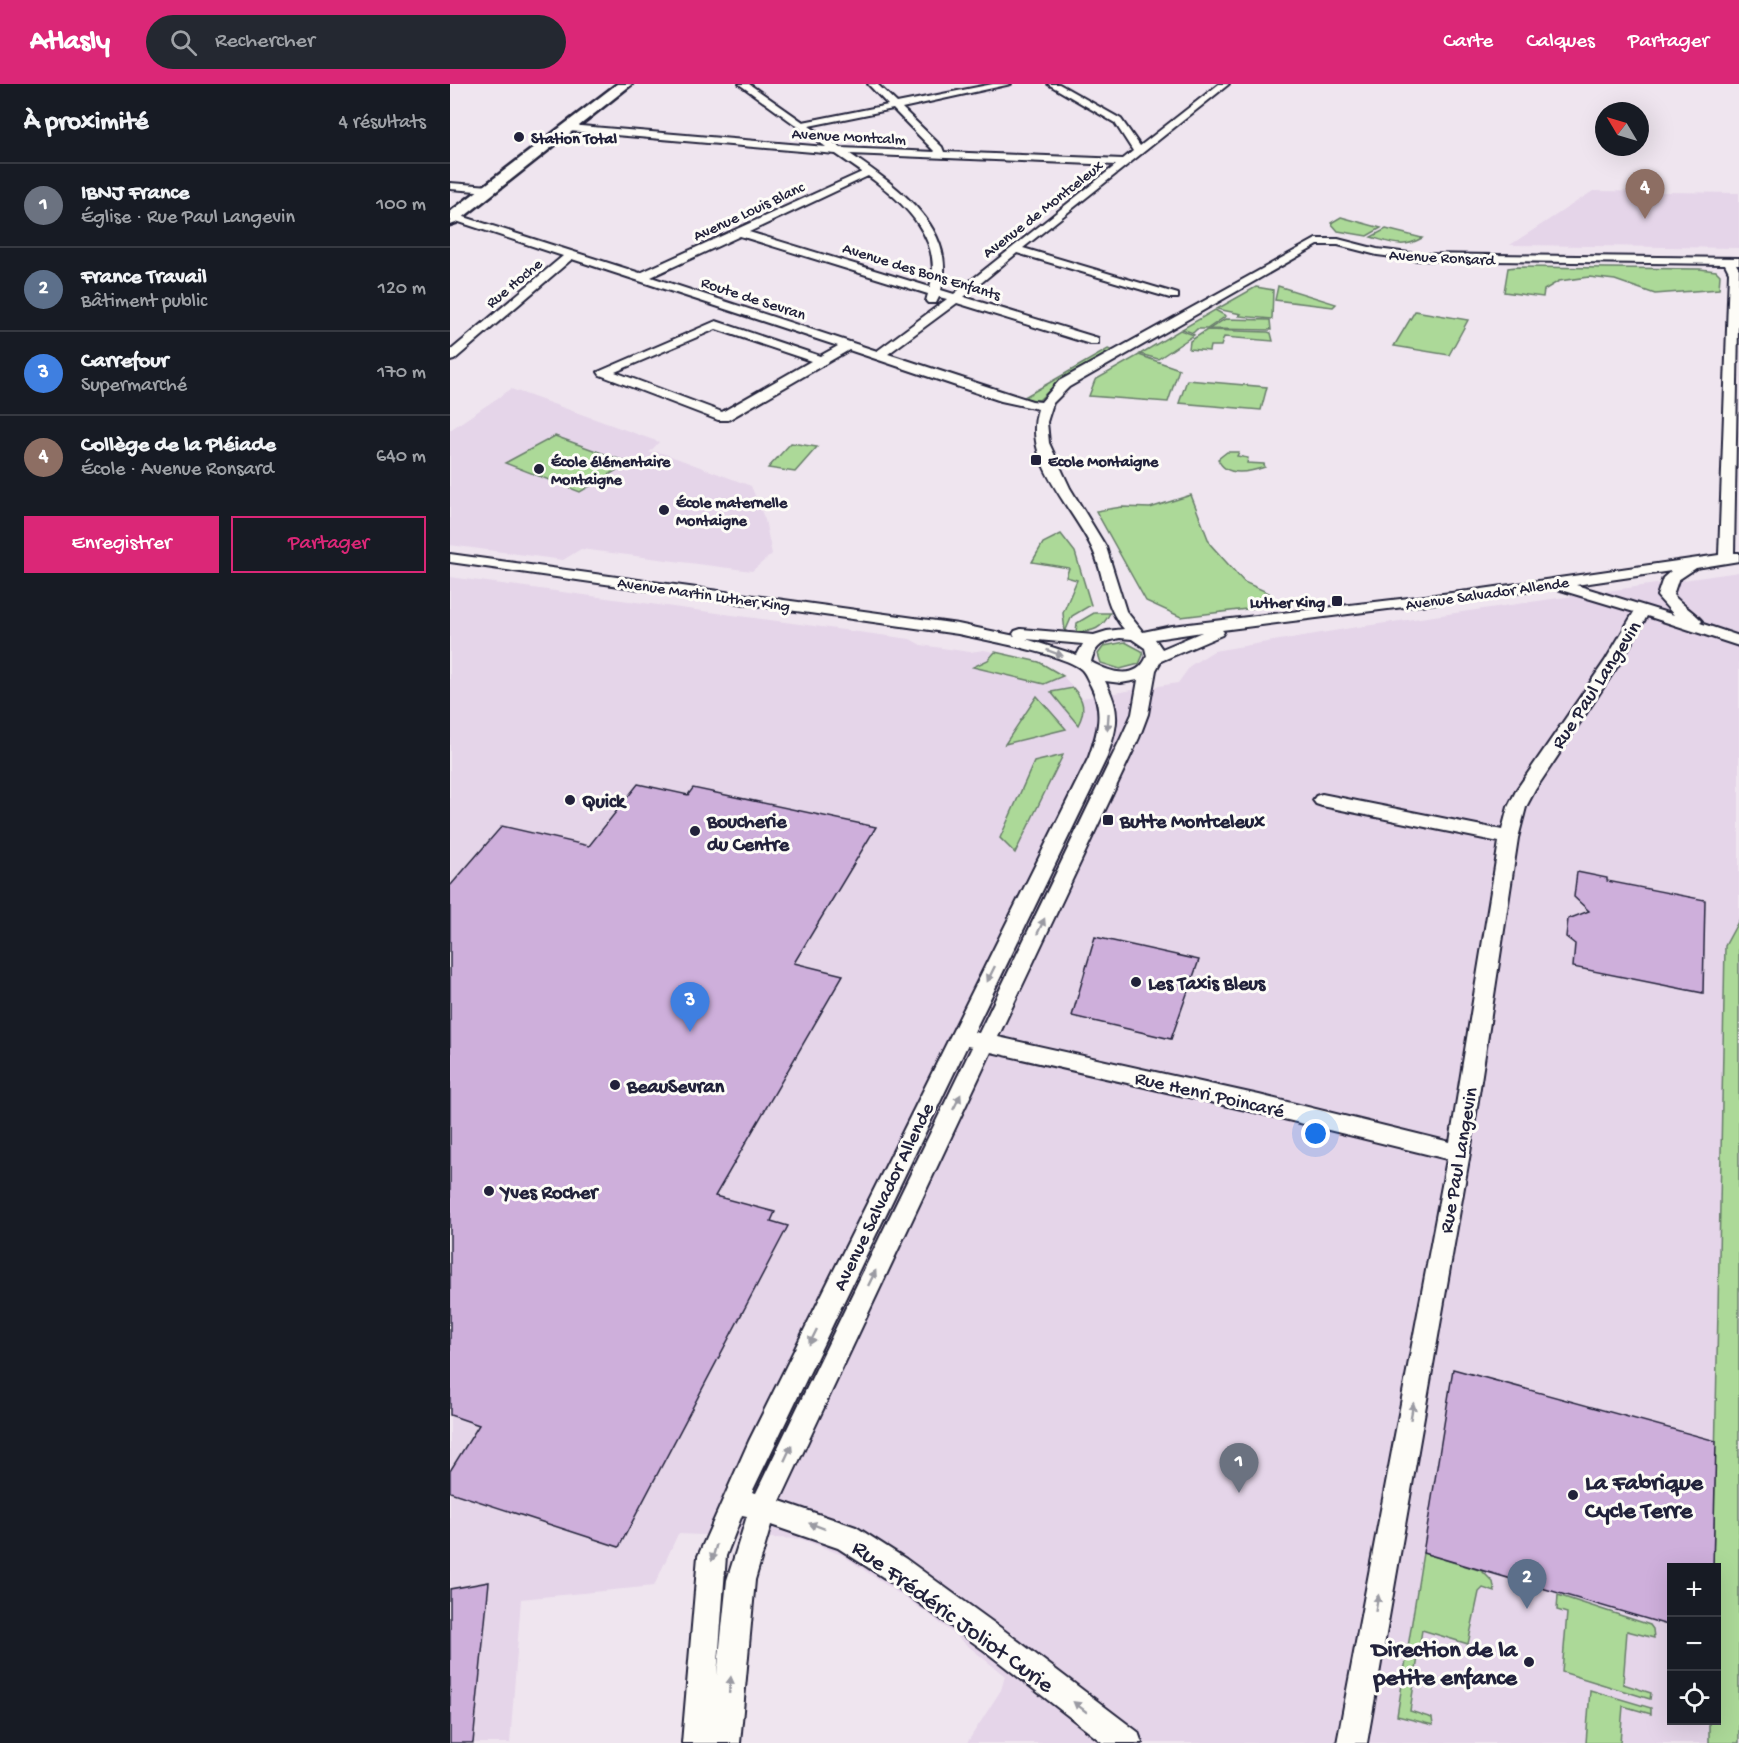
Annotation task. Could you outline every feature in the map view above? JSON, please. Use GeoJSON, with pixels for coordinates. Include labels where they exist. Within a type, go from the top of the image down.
{"type":"FeatureCollection","features":[{"type":"Feature","properties":{"kind":"main road"},"geometry":{"type":"LineString","coordinates":[[452,218],[625,84]]}},
{"type":"Feature","properties":{"kind":"street"},"geometry":{"type":"LineString","coordinates":[[743,84],[870,172],[907,202],[924,223],[936,246],[939,267],[937,291],[922,322]]}},
{"type":"Feature","properties":{"kind":"street"},"geometry":{"type":"LineString","coordinates":[[872,84],[939,148],[940,155]]}},
{"type":"Feature","properties":{"kind":"street"},"geometry":{"type":"LineString","coordinates":[[801,125],[1007,84]]}},
{"type":"Feature","properties":{"kind":"street"},"geometry":{"type":"LineString","coordinates":[[1052,84],[1111,117],[1126,131],[1137,149],[1142,150]]}},
{"type":"Feature","properties":{"kind":"street","name":"Avenue de Montceleux"},"geometry":{"type":"LineString","coordinates":[[878,356],[956,298],[1014,249],[1225,84]]}},
{"type":"Feature","properties":{"kind":"street","name":"Avenue Montcalm"},"geometry":{"type":"LineString","coordinates":[[569,128],[838,151],[1128,162]]}},
{"type":"Feature","properties":{"kind":"street","name":"Avenue Louis Blanc"},"geometry":{"type":"LineString","coordinates":[[639,278],[870,172]]}},
{"type":"Feature","properties":{"kind":"street"},"geometry":{"type":"LineString","coordinates":[[450,186],[490,189]]}},
{"type":"Feature","properties":{"kind":"street","name":"Route de Sevran"},"geometry":{"type":"LineString","coordinates":[[452,218],[740,309],[1006,398],[1031,405],[1045,406]]}},
{"type":"Feature","properties":{"kind":"street","name":"Avenue des Bons Enfants"},"geometry":{"type":"LineString","coordinates":[[740,232],[1094,340]]}},
{"type":"Feature","properties":{"kind":"street","name":"Avenue Ronsard"},"geometry":{"type":"LineString","coordinates":[[1045,406],[1056,390],[1064,384],[1316,242],[1338,242],[1377,252],[1417,257],[1734,261],[1736,316],[1732,559]]}},
{"type":"Feature","properties":{"kind":"street"},"geometry":{"type":"LineString","coordinates":[[1014,249],[1174,296]]}},
{"type":"Feature","properties":{"kind":"street","name":"Rue Hoche"},"geometry":{"type":"LineString","coordinates":[[450,357],[569,256]]}},
{"type":"Feature","properties":{"kind":"street"},"geometry":{"type":"LineString","coordinates":[[740,309],[716,325],[604,372],[723,417],[847,346]]}},
{"type":"Feature","properties":{"kind":"street"},"geometry":{"type":"LineString","coordinates":[[716,325],[822,361]]}},
{"type":"Feature","properties":{"kind":"street"},"geometry":{"type":"LineString","coordinates":[[1045,406],[1042,435],[1047,459],[1068,501],[1099,547],[1108,568],[1122,617],[1154,648],[1151,664],[1130,677],[1115,678],[1096,674],[1086,666],[1083,656],[1114,619],[1116,601]]}},
{"type":"Feature","properties":{"kind":"street","name":"Avenue Martin Luther King"},"geometry":{"type":"LineString","coordinates":[[450,558],[958,629],[1028,644],[1086,666]]}},
{"type":"Feature","properties":{"kind":"street","name":"Avenue Salvador Allende"},"geometry":{"type":"LineString","coordinates":[[1140,636],[1468,596],[1546,583],[1732,559]]}},
{"type":"Feature","properties":{"kind":"street"},"geometry":{"type":"LineString","coordinates":[[1692,564],[1671,578],[1665,597],[1680,612],[1714,633]]}},
{"type":"Feature","properties":{"kind":"street"},"geometry":{"type":"LineString","coordinates":[[1546,583],[1590,592],[1739,641]]}},
{"type":"Feature","properties":{"kind":"street","name":"Rue Paul Langevin"},"geometry":{"type":"LineString","coordinates":[[1352,1743],[1459,1152],[1509,838],[1517,807],[1526,789],[1614,661],[1644,610]]}},
{"type":"Feature","properties":{"kind":"street","name":"Avenue Salvador Allende"},"geometry":{"type":"LineString","coordinates":[[725,1743],[741,1580],[763,1507],[1130,738],[1140,714],[1151,664],[1235,624]]}},
{"type":"Feature","properties":{"kind":"street","name":"Avenue Martin Luther King"},"geometry":{"type":"LineString","coordinates":[[958,629],[1100,638]]}},
{"type":"Feature","properties":{"kind":"street"},"geometry":{"type":"LineString","coordinates":[[1100,638],[1140,636]]}},
{"type":"Feature","properties":{"kind":"street","name":"Avenue Salvador Allende"},"geometry":{"type":"LineString","coordinates":[[697,1743],[712,1557],[735,1498],[1098,757],[1110,723],[1108,704],[1086,666]]}},
{"type":"Feature","properties":{"kind":"street"},"geometry":{"type":"LineString","coordinates":[[1322,800],[1509,838]]}},
{"type":"Feature","properties":{"kind":"street","name":"Rue Henri Poincaré"},"geometry":{"type":"LineString","coordinates":[[960,1036],[1459,1152]]}},
{"type":"Feature","properties":{"kind":"street","name":"Rue Frédéric Joliot Curie"},"geometry":{"type":"LineString","coordinates":[[735,1498],[846,1537],[896,1569],[995,1641],[1127,1743]]}},
{"type":"Feature","properties":{"kind":"shaded area"},"geometry":{"type":"Polygon","coordinates":[[[1593,191],[1739,193],[1739,248],[1510,245],[1593,191]]]}},
{"type":"Feature","properties":{"kind":"shaded area"},"geometry":{"type":"Polygon","coordinates":[[[511,389],[659,442],[649,453],[658,452],[668,455],[751,486],[765,520],[772,554],[752,571],[581,549],[563,560],[450,545],[450,430],[511,389]]]}},
{"type":"Feature","properties":{"kind":"shaded area"},"geometry":{"type":"Polygon","coordinates":[[[1739,572],[1739,920],[1725,946],[1713,1563],[1667,1563],[1667,1725],[1709,1725],[1709,1743],[967,1743],[1001,1690],[1005,1676],[930,1615],[842,1555],[801,1539],[678,1534],[654,1586],[521,1599],[510,1743],[450,1743],[450,577],[910,639],[921,645],[970,652],[984,650],[1039,662],[1063,676],[1082,698],[1178,683],[1191,665],[1214,651],[1351,628],[1739,572]]]}},
{"type":"Feature","properties":{"kind":"green space"},"geometry":{"type":"Polygon","coordinates":[[[1341,217],[1381,228],[1367,236],[1338,231],[1331,223],[1341,217]]]}},
{"type":"Feature","properties":{"kind":"green space"},"geometry":{"type":"Polygon","coordinates":[[[1386,229],[1422,238],[1403,244],[1371,237],[1386,229]]]}},
{"type":"Feature","properties":{"kind":"green space"},"geometry":{"type":"Polygon","coordinates":[[[1508,268],[1700,269],[1716,271],[1720,275],[1719,289],[1655,294],[1615,280],[1589,277],[1559,281],[1544,290],[1543,297],[1504,292],[1508,268]]]}},
{"type":"Feature","properties":{"kind":"green space"},"geometry":{"type":"Polygon","coordinates":[[[1278,286],[1336,304],[1333,307],[1275,300],[1278,286]]]}},
{"type":"Feature","properties":{"kind":"green space"},"geometry":{"type":"Polygon","coordinates":[[[1256,287],[1273,290],[1272,319],[1239,316],[1241,314],[1217,309],[1256,287]]]}},
{"type":"Feature","properties":{"kind":"green space"},"geometry":{"type":"Polygon","coordinates":[[[1215,310],[1226,316],[1207,329],[1197,329],[1193,333],[1182,329],[1215,310]]]}},
{"type":"Feature","properties":{"kind":"green space"},"geometry":{"type":"Polygon","coordinates":[[[1415,311],[1468,320],[1449,355],[1394,346],[1415,311]]]}},
{"type":"Feature","properties":{"kind":"green space"},"geometry":{"type":"Polygon","coordinates":[[[1225,319],[1270,320],[1271,330],[1209,329],[1225,319]]]}},
{"type":"Feature","properties":{"kind":"green space"},"geometry":{"type":"Polygon","coordinates":[[[1180,330],[1194,335],[1158,359],[1140,354],[1180,330]]]}},
{"type":"Feature","properties":{"kind":"green space"},"geometry":{"type":"Polygon","coordinates":[[[1207,330],[1268,332],[1271,333],[1273,341],[1224,337],[1221,346],[1210,346],[1209,351],[1189,349],[1190,341],[1207,330]]]}},
{"type":"Feature","properties":{"kind":"green space"},"geometry":{"type":"Polygon","coordinates":[[[1108,349],[1113,351],[1057,383],[1039,400],[1021,399],[1108,349]]]}},
{"type":"Feature","properties":{"kind":"green space"},"geometry":{"type":"Polygon","coordinates":[[[1139,355],[1179,369],[1168,402],[1089,396],[1095,380],[1139,355]]]}},
{"type":"Feature","properties":{"kind":"green space"},"geometry":{"type":"Polygon","coordinates":[[[1187,380],[1267,387],[1261,410],[1179,403],[1187,380]]]}},
{"type":"Feature","properties":{"kind":"green space"},"geometry":{"type":"Polygon","coordinates":[[[555,436],[629,463],[580,492],[505,463],[555,436]]]}},
{"type":"Feature","properties":{"kind":"green space"},"geometry":{"type":"Polygon","coordinates":[[[791,443],[817,447],[795,472],[768,468],[791,443]]]}},
{"type":"Feature","properties":{"kind":"green space"},"geometry":{"type":"Polygon","coordinates":[[[1227,452],[1239,452],[1237,456],[1248,458],[1247,463],[1264,464],[1265,467],[1245,472],[1226,469],[1218,459],[1227,452]]]}},
{"type":"Feature","properties":{"kind":"green space"},"geometry":{"type":"Polygon","coordinates":[[[1191,495],[1210,544],[1244,582],[1269,593],[1271,606],[1181,617],[1146,601],[1096,511],[1122,507],[1150,508],[1191,495]]]}},
{"type":"Feature","properties":{"kind":"green space"},"geometry":{"type":"Polygon","coordinates":[[[1061,534],[1075,552],[1091,605],[1072,616],[1065,632],[1063,613],[1077,580],[1066,577],[1069,568],[1032,562],[1043,543],[1061,534]]]}},
{"type":"Feature","properties":{"kind":"green space"},"geometry":{"type":"Polygon","coordinates":[[[1094,613],[1110,613],[1104,623],[1096,629],[1076,632],[1077,623],[1094,613]]]}},
{"type":"Feature","properties":{"kind":"green space"},"geometry":{"type":"Polygon","coordinates":[[[1125,642],[1142,651],[1143,655],[1139,664],[1120,669],[1101,663],[1098,654],[1104,646],[1125,642]]]}},
{"type":"Feature","properties":{"kind":"green space"},"geometry":{"type":"Polygon","coordinates":[[[995,652],[1039,662],[1063,676],[1044,684],[973,667],[988,660],[995,652]]]}},
{"type":"Feature","properties":{"kind":"green space"},"geometry":{"type":"Polygon","coordinates":[[[1073,688],[1083,705],[1078,725],[1051,692],[1073,688]]]}},
{"type":"Feature","properties":{"kind":"green space"},"geometry":{"type":"Polygon","coordinates":[[[1037,696],[1066,729],[1005,744],[1037,696]]]}},
{"type":"Feature","properties":{"kind":"green space"},"geometry":{"type":"Polygon","coordinates":[[[1063,755],[1015,853],[1000,838],[1034,762],[1063,755]]]}},
{"type":"Feature","properties":{"kind":"green space"},"geometry":{"type":"Polygon","coordinates":[[[1739,920],[1739,1743],[1709,1743],[1709,1725],[1721,1725],[1721,1563],[1713,1563],[1725,946],[1739,920]]]}},
{"type":"Feature","properties":{"kind":"green space"},"geometry":{"type":"Polygon","coordinates":[[[1423,1553],[1482,1571],[1493,1582],[1495,1592],[1483,1588],[1479,1592],[1468,1644],[1422,1630],[1410,1711],[1432,1718],[1433,1725],[1397,1716],[1423,1553]]]}},
{"type":"Feature","properties":{"kind":"green space"},"geometry":{"type":"Polygon","coordinates":[[[1558,1595],[1650,1625],[1654,1638],[1627,1631],[1623,1684],[1651,1693],[1650,1699],[1562,1672],[1567,1613],[1557,1610],[1558,1595]]]}},
{"type":"Feature","properties":{"kind":"green space"},"geometry":{"type":"Polygon","coordinates":[[[1590,1690],[1651,1708],[1651,1714],[1623,1706],[1620,1743],[1586,1743],[1590,1690]]]}},
{"type":"Feature","properties":{"kind":"building","name":"BeauSevran"},"geometry":{"type":"Polygon","coordinates":[[[638,784],[688,795],[693,788],[876,827],[794,963],[843,975],[715,1196],[775,1212],[771,1221],[788,1226],[619,1547],[450,1492],[450,1471],[479,1425],[450,1415],[450,886],[502,826],[589,846],[638,784]]]}},
{"type":"Feature","properties":{"kind":"building"},"geometry":{"type":"Polygon","coordinates":[[[1577,872],[1607,878],[1607,881],[1705,900],[1703,993],[1573,967],[1575,944],[1566,937],[1568,919],[1589,911],[1574,897],[1577,872]]]}},
{"type":"Feature","properties":{"kind":"building","name":"Les Taxis Bleus"},"geometry":{"type":"Polygon","coordinates":[[[1095,937],[1199,960],[1171,1039],[1072,1016],[1095,937]]]}},
{"type":"Feature","properties":{"kind":"building","name":"La Fabrique Cycle Terre"},"geometry":{"type":"Polygon","coordinates":[[[1453,1369],[1716,1441],[1713,1563],[1667,1563],[1667,1625],[1423,1553],[1453,1369]]]}},
{"type":"Feature","properties":{"kind":"building"},"geometry":{"type":"Polygon","coordinates":[[[489,1582],[473,1743],[450,1743],[450,1589],[489,1582]]]}},
{"type":"Feature","properties":{"kind":"place","name":"Station Total"},"geometry":{"type":"Point","coordinates":[519,137]}},
{"type":"Feature","properties":{"kind":"place","name":"Collège de la Pléiade"},"geometry":{"type":"Point","coordinates":[1645,219]}},
{"type":"Feature","properties":{"kind":"place","name":"Ecole Montaigne"},"geometry":{"type":"Point","coordinates":[1036,460]}},
{"type":"Feature","properties":{"kind":"place","name":"École élémentaire Montaigne"},"geometry":{"type":"Point","coordinates":[539,469]}},
{"type":"Feature","properties":{"kind":"place","name":"École maternelle Montaigne"},"geometry":{"type":"Point","coordinates":[664,510]}},
{"type":"Feature","properties":{"kind":"place","name":"Luther King"},"geometry":{"type":"Point","coordinates":[1337,601]}},
{"type":"Feature","properties":{"kind":"place","name":"Quick"},"geometry":{"type":"Point","coordinates":[570,800]}},
{"type":"Feature","properties":{"kind":"place","name":"Butte Montceleux"},"geometry":{"type":"Point","coordinates":[1108,820]}},
{"type":"Feature","properties":{"kind":"place","name":"Boucherie du Centre"},"geometry":{"type":"Point","coordinates":[695,831]}},
{"type":"Feature","properties":{"kind":"place","name":"Les Taxis Bleus"},"geometry":{"type":"Point","coordinates":[1136,982]}},
{"type":"Feature","properties":{"kind":"place","name":"Carrefour"},"geometry":{"type":"Point","coordinates":[690,1032]}},
{"type":"Feature","properties":{"kind":"place","name":"BeauSevran"},"geometry":{"type":"Point","coordinates":[615,1085]}},
{"type":"Feature","properties":{"kind":"place","name":"Yves Rocher"},"geometry":{"type":"Point","coordinates":[489,1191]}},
{"type":"Feature","properties":{"kind":"place","name":"IBNJ France"},"geometry":{"type":"Point","coordinates":[1239,1493]}},
{"type":"Feature","properties":{"kind":"place","name":"La Fabrique Cycle Terre"},"geometry":{"type":"Point","coordinates":[1573,1495]}},
{"type":"Feature","properties":{"kind":"place","name":"France Travail"},"geometry":{"type":"Point","coordinates":[1527,1609]}},
{"type":"Feature","properties":{"kind":"place","name":"Direction de la petite enfance"},"geometry":{"type":"Point","coordinates":[1529,1662]}}]}
